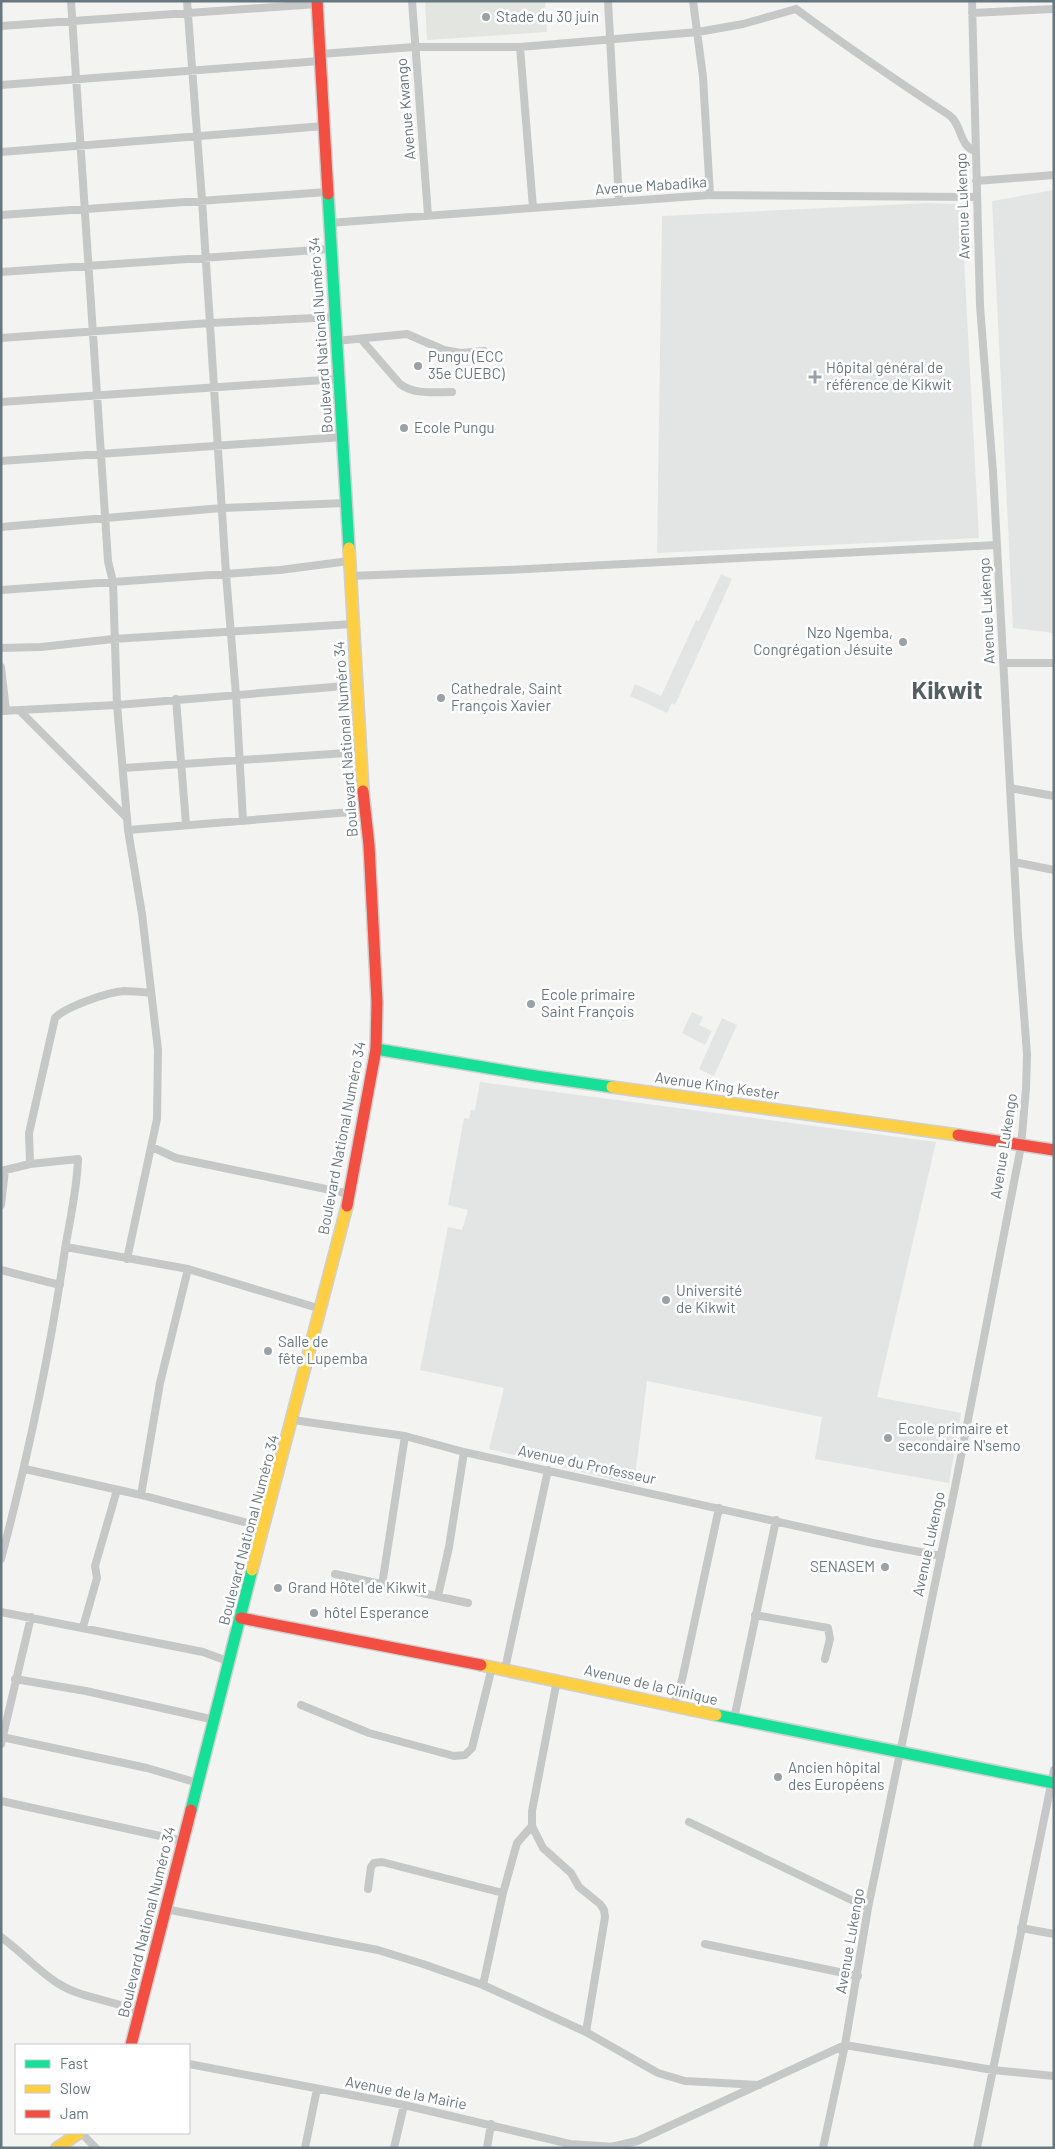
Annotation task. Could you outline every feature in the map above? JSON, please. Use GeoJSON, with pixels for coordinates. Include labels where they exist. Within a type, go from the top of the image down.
{"type":"FeatureCollection","features":[{"type":"Feature","properties":{"kind":"main road","name":"Boulevard National Numéro 34"},"geometry":{"type":"LineString","coordinates":[[131,2044],[263,1527],[322,1309],[350,1194],[376,1049],[377,1002],[369,845],[364,811],[317,2]]}},
{"type":"Feature","properties":{"kind":"main road","name":"Avenue King Kester"},"geometry":{"type":"LineString","coordinates":[[376,1049],[536,1076],[928,1130],[1054,1150]]}},
{"type":"Feature","properties":{"kind":"main road","name":"Avenue de la Clinique"},"geometry":{"type":"LineString","coordinates":[[241,1618],[556,1680],[734,1719],[901,1751],[1052,1783]]}},
{"type":"Feature","properties":{"kind":"main road"},"geometry":{"type":"LineString","coordinates":[[57,2148],[78,2134]]}},
{"type":"Feature","properties":{"kind":"street"},"geometry":{"type":"LineString","coordinates":[[71,1],[108,561],[113,582],[113,639],[117,705],[128,830],[142,914],[158,1050],[158,1119],[127,1259]]}},
{"type":"Feature","properties":{"kind":"street"},"geometry":{"type":"LineString","coordinates":[[187,1],[206,257],[226,574],[241,761],[243,820]]}},
{"type":"Feature","properties":{"kind":"street","name":"Avenue Kwango"},"geometry":{"type":"LineString","coordinates":[[412,1],[428,215]]}},
{"type":"Feature","properties":{"kind":"street"},"geometry":{"type":"LineString","coordinates":[[608,1],[619,201]]}},
{"type":"Feature","properties":{"kind":"street"},"geometry":{"type":"LineString","coordinates":[[693,1],[703,78],[710,195]]}},
{"type":"Feature","properties":{"kind":"street","name":"Avenue Lukengo"},"geometry":{"type":"LineString","coordinates":[[823,2148],[858,1976],[868,1908],[941,1556],[1021,1146],[1026,1090],[1027,1054],[1014,862],[1004,664],[980,306],[972,1]]}},
{"type":"Feature","properties":{"kind":"street"},"geometry":{"type":"LineString","coordinates":[[1,26],[317,2]]}},
{"type":"Feature","properties":{"kind":"street"},"geometry":{"type":"LineString","coordinates":[[1,84],[191,71],[414,47],[520,47],[698,32],[743,24],[796,5],[860,56],[954,118],[968,148],[975,151]]}},
{"type":"Feature","properties":{"kind":"street"},"geometry":{"type":"LineString","coordinates":[[972,13],[1054,10]]}},
{"type":"Feature","properties":{"kind":"street"},"geometry":{"type":"LineString","coordinates":[[520,47],[533,208]]}},
{"type":"Feature","properties":{"kind":"street"},"geometry":{"type":"LineString","coordinates":[[1,152],[324,126]]}},
{"type":"Feature","properties":{"kind":"street"},"geometry":{"type":"LineString","coordinates":[[976,181],[1054,175]]}},
{"type":"Feature","properties":{"kind":"street"},"geometry":{"type":"LineString","coordinates":[[1,215],[327,192]]}},
{"type":"Feature","properties":{"kind":"street","name":"Avenue Mabadika"},"geometry":{"type":"LineString","coordinates":[[329,223],[710,195],[976,197]]}},
{"type":"Feature","properties":{"kind":"street"},"geometry":{"type":"LineString","coordinates":[[1,272],[331,249]]}},
{"type":"Feature","properties":{"kind":"street"},"geometry":{"type":"LineString","coordinates":[[1,338],[210,323],[334,317]]}},
{"type":"Feature","properties":{"kind":"street"},"geometry":{"type":"LineString","coordinates":[[336,341],[407,334],[444,350],[461,353],[484,351]]}},
{"type":"Feature","properties":{"kind":"street"},"geometry":{"type":"LineString","coordinates":[[360,339],[400,384],[408,389],[422,392],[452,392]]}},
{"type":"Feature","properties":{"kind":"street"},"geometry":{"type":"LineString","coordinates":[[1,402],[338,378]]}},
{"type":"Feature","properties":{"kind":"street"},"geometry":{"type":"LineString","coordinates":[[1,461],[343,437]]}},
{"type":"Feature","properties":{"kind":"street"},"geometry":{"type":"LineString","coordinates":[[1,527],[222,508],[346,503]]}},
{"type":"Feature","properties":{"kind":"street"},"geometry":{"type":"LineString","coordinates":[[350,576],[996,545]]}},
{"type":"Feature","properties":{"kind":"street"},"geometry":{"type":"LineString","coordinates":[[1,590],[226,574],[349,561]]}},
{"type":"Feature","properties":{"kind":"street"},"geometry":{"type":"LineString","coordinates":[[1,648],[41,647],[113,639],[353,624]]}},
{"type":"Feature","properties":{"kind":"street"},"geometry":{"type":"LineString","coordinates":[[1004,664],[1054,663]]}},
{"type":"Feature","properties":{"kind":"street"},"geometry":{"type":"LineString","coordinates":[[1,667],[4,711],[21,712],[357,684]]}},
{"type":"Feature","properties":{"kind":"street"},"geometry":{"type":"LineString","coordinates":[[176,700],[186,824]]}},
{"type":"Feature","properties":{"kind":"street"},"geometry":{"type":"LineString","coordinates":[[21,712],[127,818]]}},
{"type":"Feature","properties":{"kind":"street"},"geometry":{"type":"LineString","coordinates":[[124,768],[361,752]]}},
{"type":"Feature","properties":{"kind":"street"},"geometry":{"type":"LineString","coordinates":[[1010,788],[1054,796]]}},
{"type":"Feature","properties":{"kind":"street"},"geometry":{"type":"LineString","coordinates":[[128,830],[364,811]]}},
{"type":"Feature","properties":{"kind":"street"},"geometry":{"type":"LineString","coordinates":[[1014,862],[1054,870]]}},
{"type":"Feature","properties":{"kind":"street"},"geometry":{"type":"LineString","coordinates":[[30,1164],[29,1132],[43,1063],[55,1018],[61,1012],[73,1006],[114,993],[123,991],[151,993]]}},
{"type":"Feature","properties":{"kind":"street"},"geometry":{"type":"LineString","coordinates":[[152,1147],[176,1158],[350,1194]]}},
{"type":"Feature","properties":{"kind":"street"},"geometry":{"type":"LineString","coordinates":[[1,1205],[3,1170],[30,1164],[78,1159],[78,1185],[60,1285],[24,1469],[1,1559]]}},
{"type":"Feature","properties":{"kind":"street"},"geometry":{"type":"LineString","coordinates":[[66,1247],[188,1269],[322,1309]]}},
{"type":"Feature","properties":{"kind":"street"},"geometry":{"type":"LineString","coordinates":[[141,1495],[160,1383],[188,1269]]}},
{"type":"Feature","properties":{"kind":"street"},"geometry":{"type":"LineString","coordinates":[[1,1270],[60,1285]]}},
{"type":"Feature","properties":{"kind":"street","name":"Avenue du Professeur"},"geometry":{"type":"LineString","coordinates":[[293,1420],[405,1436],[464,1452],[776,1520],[873,1544],[941,1556]]}},
{"type":"Feature","properties":{"kind":"street"},"geometry":{"type":"LineString","coordinates":[[382,1585],[405,1436]]}},
{"type":"Feature","properties":{"kind":"street"},"geometry":{"type":"LineString","coordinates":[[438,1596],[449,1546],[464,1452]]}},
{"type":"Feature","properties":{"kind":"street"},"geometry":{"type":"LineString","coordinates":[[24,1469],[141,1495],[263,1527]]}},
{"type":"Feature","properties":{"kind":"street"},"geometry":{"type":"LineString","coordinates":[[505,1670],[548,1470]]}},
{"type":"Feature","properties":{"kind":"street"},"geometry":{"type":"LineString","coordinates":[[83,1627],[97,1578],[95,1566],[117,1490]]}},
{"type":"Feature","properties":{"kind":"street"},"geometry":{"type":"LineString","coordinates":[[673,1706],[682,1680],[719,1508]]}},
{"type":"Feature","properties":{"kind":"street"},"geometry":{"type":"LineString","coordinates":[[734,1719],[776,1520]]}},
{"type":"Feature","properties":{"kind":"street"},"geometry":{"type":"LineString","coordinates":[[335,1574],[468,1603]]}},
{"type":"Feature","properties":{"kind":"street"},"geometry":{"type":"LineString","coordinates":[[1,1612],[203,1652],[230,1662]]}},
{"type":"Feature","properties":{"kind":"street"},"geometry":{"type":"LineString","coordinates":[[756,1615],[828,1628],[830,1639],[825,1659]]}},
{"type":"Feature","properties":{"kind":"street"},"geometry":{"type":"LineString","coordinates":[[31,1617],[2,1741],[147,1768],[198,1783]]}},
{"type":"Feature","properties":{"kind":"street"},"geometry":{"type":"LineString","coordinates":[[301,1705],[369,1734],[454,1756],[465,1755],[472,1748],[492,1667]]}},
{"type":"Feature","properties":{"kind":"street"},"geometry":{"type":"LineString","coordinates":[[16,1679],[95,1693],[215,1720]]}},
{"type":"Feature","properties":{"kind":"street"},"geometry":{"type":"LineString","coordinates":[[556,1680],[532,1811],[532,1826],[543,1848],[571,1873],[579,1887],[600,1904],[604,1910],[586,2032]]}},
{"type":"Feature","properties":{"kind":"street"},"geometry":{"type":"LineString","coordinates":[[977,2148],[1054,1770]]}},
{"type":"Feature","properties":{"kind":"street"},"geometry":{"type":"LineString","coordinates":[[1,1801],[183,1841]]}},
{"type":"Feature","properties":{"kind":"street"},"geometry":{"type":"LineString","coordinates":[[688,1822],[868,1908]]}},
{"type":"Feature","properties":{"kind":"street"},"geometry":{"type":"LineString","coordinates":[[483,1985],[502,1893],[517,1843],[532,1826]]}},
{"type":"Feature","properties":{"kind":"street"},"geometry":{"type":"LineString","coordinates":[[368,1889],[371,1867],[374,1863],[382,1862],[502,1893]]}},
{"type":"Feature","properties":{"kind":"street"},"geometry":{"type":"LineString","coordinates":[[165,1909],[378,1950],[483,1985],[586,2032],[658,2073],[685,2081],[759,2085]]}},
{"type":"Feature","properties":{"kind":"street"},"geometry":{"type":"LineString","coordinates":[[1021,1928],[1054,1934]]}},
{"type":"Feature","properties":{"kind":"street"},"geometry":{"type":"LineString","coordinates":[[1,1937],[58,1983],[81,1994],[124,2004],[140,2012]]}},
{"type":"Feature","properties":{"kind":"street"},"geometry":{"type":"LineString","coordinates":[[705,1944],[858,1976]]}},
{"type":"Feature","properties":{"kind":"street"},"geometry":{"type":"LineString","coordinates":[[845,2045],[993,2070],[1054,2076]]}},
{"type":"Feature","properties":{"kind":"street","name":"Avenue de la Mairie"},"geometry":{"type":"LineString","coordinates":[[190,2064],[491,2124],[570,2144],[614,2147],[637,2141],[845,2045]]}},
{"type":"Feature","properties":{"kind":"street"},"geometry":{"type":"LineString","coordinates":[[305,2148],[317,2089]]}},
{"type":"Feature","properties":{"kind":"street"},"geometry":{"type":"LineString","coordinates":[[394,2148],[404,2106]]}},
{"type":"Feature","properties":{"kind":"street"},"geometry":{"type":"LineString","coordinates":[[487,2148],[491,2124]]}},
{"type":"Feature","properties":{"kind":"street"},"geometry":{"type":"LineString","coordinates":[[81,2134],[96,2148]]}},
{"type":"Feature","properties":{"kind":"shaded area","name":"Stade du 30 juin"},"geometry":{"type":"Polygon","coordinates":[[[425,1],[545,1],[547,32],[427,40],[425,1]]]}},
{"type":"Feature","properties":{"kind":"shaded area"},"geometry":{"type":"Polygon","coordinates":[[[1054,190],[1054,633],[1013,628],[992,201],[1054,190]]]}},
{"type":"Feature","properties":{"kind":"shaded area","name":"Hôpital général de référence de Kikwit"},"geometry":{"type":"Polygon","coordinates":[[[928,203],[961,204],[979,538],[657,553],[662,216],[928,203]]]}},
{"type":"Feature","properties":{"kind":"shaded area"},"geometry":{"type":"Polygon","coordinates":[[[721,574],[732,579],[675,705],[672,703],[667,713],[630,696],[635,684],[661,696],[696,620],[699,621],[721,574]]]}},
{"type":"Feature","properties":{"kind":"shaded area"},"geometry":{"type":"Polygon","coordinates":[[[692,1012],[703,1017],[699,1025],[712,1031],[705,1045],[682,1033],[692,1012]]]}},
{"type":"Feature","properties":{"kind":"shaded area"},"geometry":{"type":"Polygon","coordinates":[[[722,1018],[737,1025],[714,1076],[699,1069],[722,1018]]]}},
{"type":"Feature","properties":{"kind":"shaded area","name":"Université de Kikwit"},"geometry":{"type":"Polygon","coordinates":[[[480,1082],[936,1142],[877,1397],[961,1413],[949,1483],[815,1459],[822,1417],[647,1381],[634,1485],[489,1449],[504,1388],[420,1370],[448,1227],[462,1230],[468,1210],[448,1205],[464,1118],[469,1119],[471,1110],[475,1110],[480,1082]]]}},
{"type":"Feature","properties":{"kind":"traffic: fast"},"geometry":{"type":"LineString","coordinates":[[328,194],[349,548]]}},
{"type":"Feature","properties":{"kind":"traffic: fast"},"geometry":{"type":"LineString","coordinates":[[376,1049],[612,1087]]}},
{"type":"Feature","properties":{"kind":"traffic: fast"},"geometry":{"type":"LineString","coordinates":[[191,1810],[252,1570]]}},
{"type":"Feature","properties":{"kind":"traffic: fast"},"geometry":{"type":"LineString","coordinates":[[716,1715],[1054,1783]]}},
{"type":"Feature","properties":{"kind":"traffic: slow"},"geometry":{"type":"LineString","coordinates":[[349,548],[363,791]]}},
{"type":"Feature","properties":{"kind":"traffic: slow"},"geometry":{"type":"LineString","coordinates":[[612,1087],[958,1135]]}},
{"type":"Feature","properties":{"kind":"traffic: slow"},"geometry":{"type":"LineString","coordinates":[[252,1570],[347,1206]]}},
{"type":"Feature","properties":{"kind":"traffic: slow"},"geometry":{"type":"LineString","coordinates":[[481,1665],[716,1715]]}},
{"type":"Feature","properties":{"kind":"traffic: slow"},"geometry":{"type":"LineString","coordinates":[[57,2148],[78,2134]]}},
{"type":"Feature","properties":{"kind":"traffic: jam"},"geometry":{"type":"LineString","coordinates":[[317,1],[328,194]]}},
{"type":"Feature","properties":{"kind":"traffic: jam"},"geometry":{"type":"LineString","coordinates":[[347,1206],[376,1049],[377,1002],[369,845],[363,791]]}},
{"type":"Feature","properties":{"kind":"traffic: jam"},"geometry":{"type":"LineString","coordinates":[[958,1135],[1054,1150]]}},
{"type":"Feature","properties":{"kind":"traffic: jam"},"geometry":{"type":"LineString","coordinates":[[241,1618],[481,1665]]}},
{"type":"Feature","properties":{"kind":"traffic: jam"},"geometry":{"type":"LineString","coordinates":[[131,2044],[191,1810]]}},
{"type":"Feature","properties":{"kind":"place","name":"Stade du 30 juin"},"geometry":{"type":"Point","coordinates":[486,17]}},
{"type":"Feature","properties":{"kind":"place","name":"Pungu (ECC 35e CUEBC)"},"geometry":{"type":"Point","coordinates":[418,366]}},
{"type":"Feature","properties":{"kind":"place","name":"Hôpital général de référence de Kikwit"},"geometry":{"type":"Point","coordinates":[815,377]}},
{"type":"Feature","properties":{"kind":"place","name":"Ecole Pungu"},"geometry":{"type":"Point","coordinates":[404,428]}},
{"type":"Feature","properties":{"kind":"place","name":"Nzo Ngemba, Congrégation Jésuite"},"geometry":{"type":"Point","coordinates":[903,642]}},
{"type":"Feature","properties":{"kind":"place","name":"Cathedrale, Saint François Xavier"},"geometry":{"type":"Point","coordinates":[441,698]}},
{"type":"Feature","properties":{"kind":"place","name":"Ecole primaire Saint François"},"geometry":{"type":"Point","coordinates":[531,1004]}},
{"type":"Feature","properties":{"kind":"place","name":"Université de Kikwit"},"geometry":{"type":"Point","coordinates":[666,1300]}},
{"type":"Feature","properties":{"kind":"place","name":"Salle de fête Lupemba"},"geometry":{"type":"Point","coordinates":[268,1351]}},
{"type":"Feature","properties":{"kind":"place","name":"Ecole primaire et secondaire N'semo"},"geometry":{"type":"Point","coordinates":[888,1438]}},
{"type":"Feature","properties":{"kind":"place","name":"SENASEM"},"geometry":{"type":"Point","coordinates":[885,1567]}},
{"type":"Feature","properties":{"kind":"place","name":"Grand Hôtel de Kikwit"},"geometry":{"type":"Point","coordinates":[278,1588]}},
{"type":"Feature","properties":{"kind":"place","name":"hôtel Esperance"},"geometry":{"type":"Point","coordinates":[314,1613]}},
{"type":"Feature","properties":{"kind":"place","name":"Ancien hôpital des Européens"},"geometry":{"type":"Point","coordinates":[778,1777]}},
{"type":"Feature","properties":{"kind":"district","name":"Kikwit"},"geometry":{"type":"Point","coordinates":[947,690]}}]}
